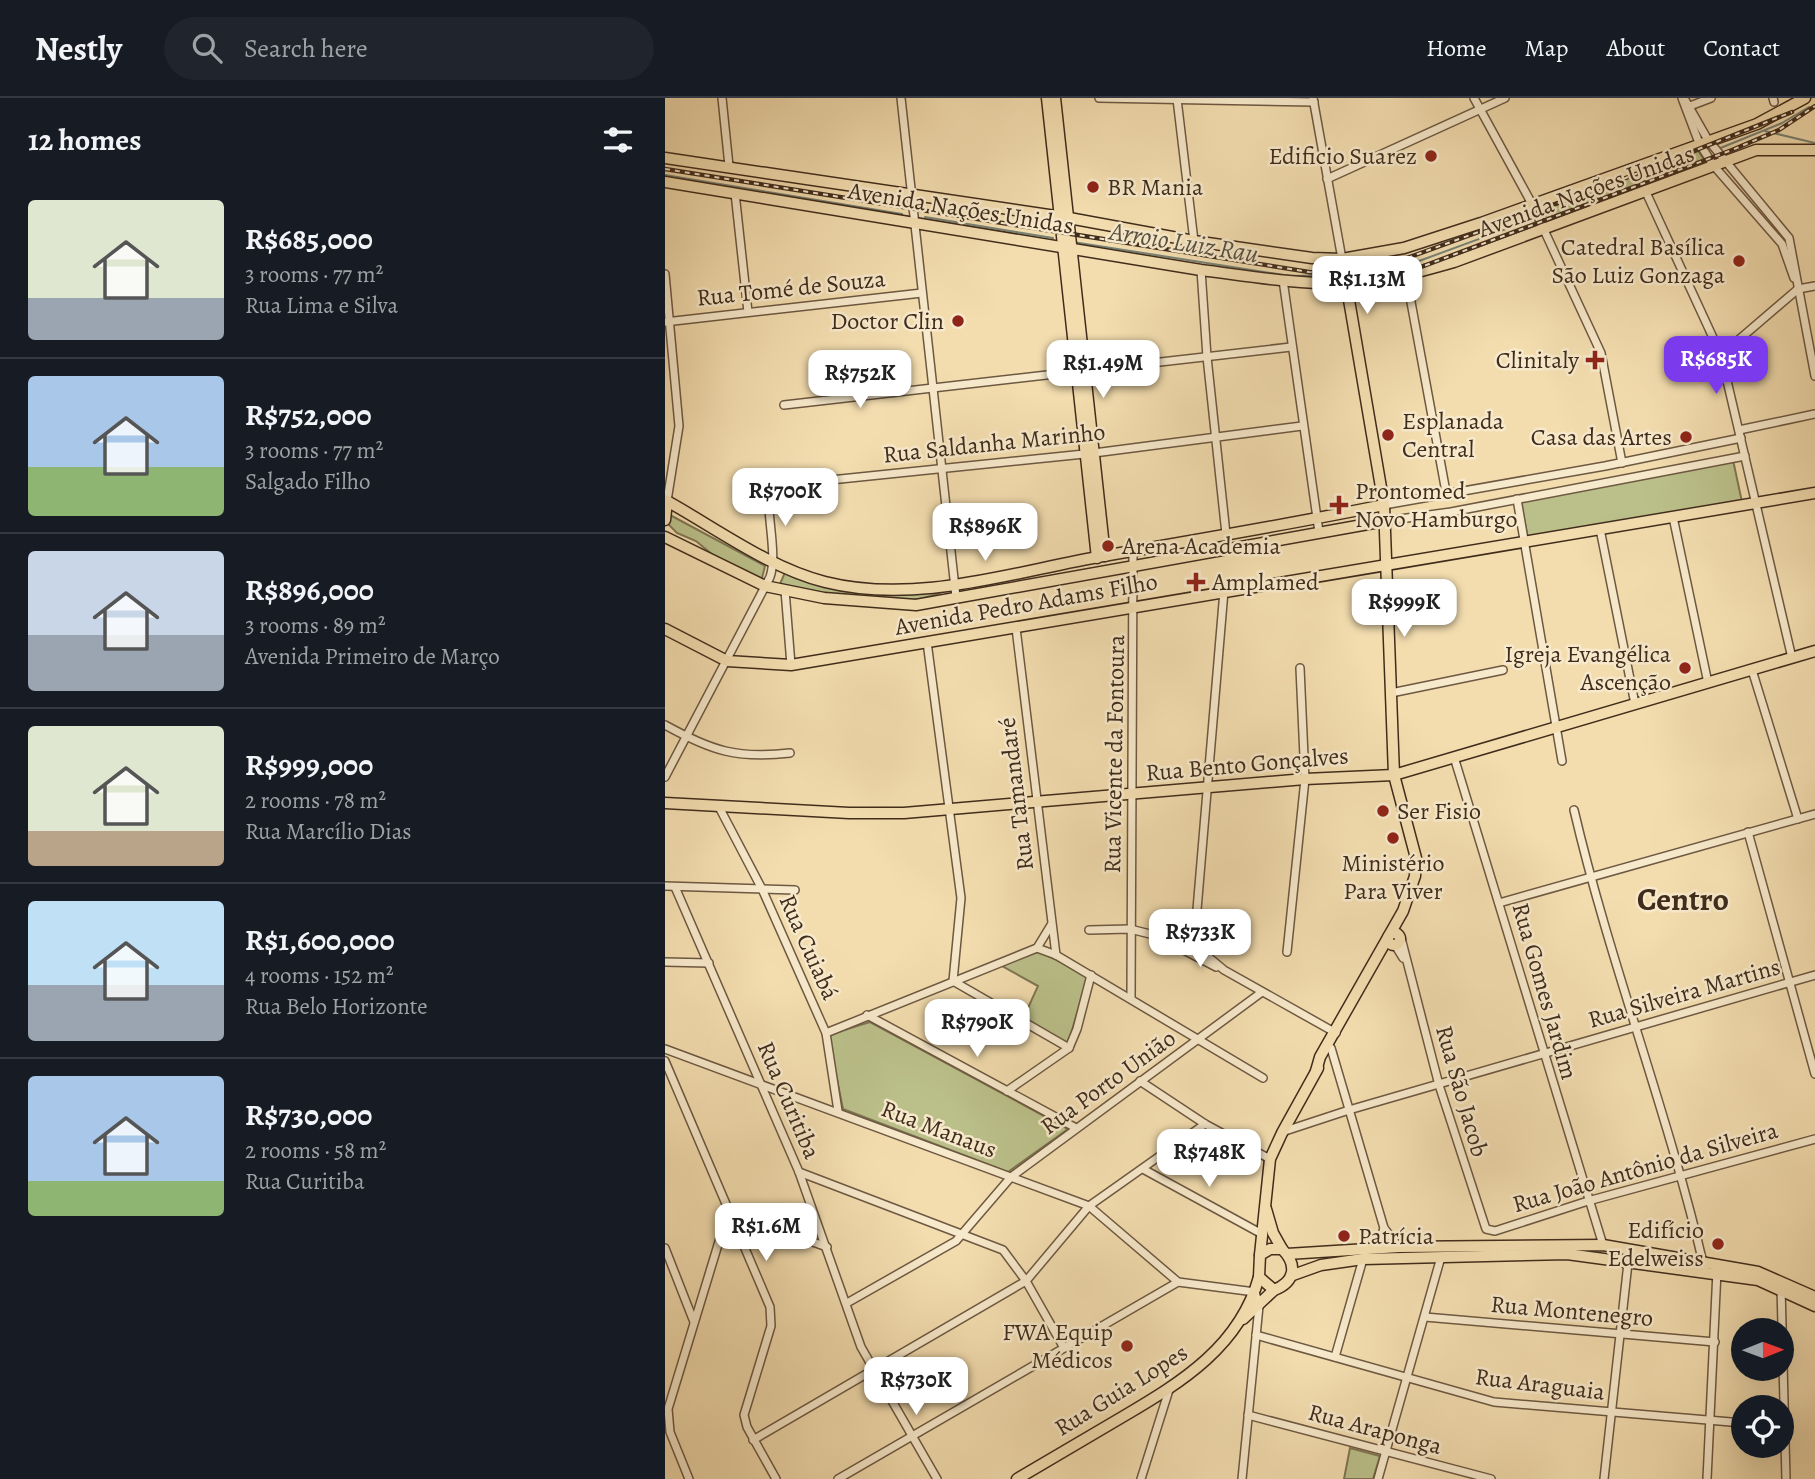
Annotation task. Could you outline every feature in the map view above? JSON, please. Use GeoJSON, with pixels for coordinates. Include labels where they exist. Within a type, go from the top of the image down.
{"type":"FeatureCollection","features":[{"type":"Feature","properties":{"kind":"main road"},"geometry":{"type":"LineString","coordinates":[[1048,98],[1065,218]]}},
{"type":"Feature","properties":{"kind":"main road"},"geometry":{"type":"LineString","coordinates":[[1054,98],[1067,246],[1101,557]]}},
{"type":"Feature","properties":{"kind":"main road","name":"Avenida Nações Unidas"},"geometry":{"type":"LineString","coordinates":[[665,158],[1065,218],[1194,241],[1312,258],[1342,259],[1404,248],[1532,204],[1757,124],[1805,98]]}},
{"type":"Feature","properties":{"kind":"main road","name":"Avenida Nações Unidas"},"geometry":{"type":"LineString","coordinates":[[665,182],[1201,270],[1283,280],[1346,283],[1406,275],[1454,262],[1756,150],[1815,150]]}},
{"type":"Feature","properties":{"kind":"main road"},"geometry":{"type":"LineString","coordinates":[[1316,1071],[1320,1057],[1376,961],[1395,940],[1415,876],[1416,858],[1394,775],[1384,505],[1342,259]]}},
{"type":"Feature","properties":{"kind":"main road","name":"Avenida Pedro Adams Filho"},"geometry":{"type":"LineString","coordinates":[[665,629],[727,661],[791,665],[1815,493]]}},
{"type":"Feature","properties":{"kind":"main road"},"geometry":{"type":"LineString","coordinates":[[704,557],[672,536],[665,522],[666,501],[775,561],[824,582],[915,590],[1384,505]]}},
{"type":"Feature","properties":{"kind":"main road"},"geometry":{"type":"LineString","coordinates":[[665,537],[765,586],[824,598],[916,606],[1385,521]]}},
{"type":"Feature","properties":{"kind":"main road","name":"Rua Bento Gonçalves"},"geometry":{"type":"LineString","coordinates":[[665,803],[859,813],[949,810],[1305,779],[1394,775],[1815,651]]}},
{"type":"Feature","properties":{"kind":"main road"},"geometry":{"type":"LineString","coordinates":[[1336,1032],[1331,1048],[1282,1133],[1271,1159],[1264,1202],[1259,1277],[1274,1290],[1288,1283],[1293,1275],[1321,1265],[1363,1259],[1567,1254],[1628,1263],[1704,1265]]}},
{"type":"Feature","properties":{"kind":"main road"},"geometry":{"type":"LineString","coordinates":[[1264,1202],[1273,1233],[1293,1275]]}},
{"type":"Feature","properties":{"kind":"main road"},"geometry":{"type":"LineString","coordinates":[[1260,1255],[1270,1249],[1284,1252],[1584,1244],[1601,1240],[1718,1268],[1815,1297]]}},
{"type":"Feature","properties":{"kind":"main road","name":"Rua Guia Lopes"},"geometry":{"type":"LineString","coordinates":[[1237,1324],[1255,1292],[1259,1277]]}},
{"type":"Feature","properties":{"kind":"main road"},"geometry":{"type":"LineString","coordinates":[[1781,1286],[1815,1306]]}},
{"type":"Feature","properties":{"kind":"main road","name":"Rua Guia Lopes"},"geometry":{"type":"LineString","coordinates":[[1017,1479],[1169,1390],[1203,1364],[1237,1324],[1274,1290]]}},
{"type":"Feature","properties":{"kind":"street"},"geometry":{"type":"LineString","coordinates":[[722,98],[729,166]]}},
{"type":"Feature","properties":{"kind":"street"},"geometry":{"type":"LineString","coordinates":[[901,98],[956,597]]}},
{"type":"Feature","properties":{"kind":"street"},"geometry":{"type":"LineString","coordinates":[[1048,98],[1054,98]]}},
{"type":"Feature","properties":{"kind":"street"},"geometry":{"type":"LineString","coordinates":[[1099,98],[1314,100],[1342,259]]}},
{"type":"Feature","properties":{"kind":"street"},"geometry":{"type":"LineString","coordinates":[[1474,98],[1532,204],[1604,363],[1622,463]]}},
{"type":"Feature","properties":{"kind":"street"},"geometry":{"type":"LineString","coordinates":[[1327,178],[1505,98]]}},
{"type":"Feature","properties":{"kind":"street"},"geometry":{"type":"LineString","coordinates":[[1683,98],[1690,106],[1703,142]]}},
{"type":"Feature","properties":{"kind":"street"},"geometry":{"type":"LineString","coordinates":[[1683,98],[1703,142],[1719,164],[1789,238],[1815,376]]}},
{"type":"Feature","properties":{"kind":"street"},"geometry":{"type":"LineString","coordinates":[[1690,106],[1711,98]]}},
{"type":"Feature","properties":{"kind":"street"},"geometry":{"type":"LineString","coordinates":[[1177,99],[1194,241]]}},
{"type":"Feature","properties":{"kind":"street"},"geometry":{"type":"LineString","coordinates":[[1645,190],[1721,355],[1792,658]]}},
{"type":"Feature","properties":{"kind":"street"},"geometry":{"type":"LineString","coordinates":[[735,193],[748,312]]}},
{"type":"Feature","properties":{"kind":"street"},"geometry":{"type":"LineString","coordinates":[[1201,270],[1207,357],[1226,534]]}},
{"type":"Feature","properties":{"kind":"street"},"geometry":{"type":"LineString","coordinates":[[665,274],[679,426],[666,501]]}},
{"type":"Feature","properties":{"kind":"street"},"geometry":{"type":"LineString","coordinates":[[1406,275],[1446,492]]}},
{"type":"Feature","properties":{"kind":"street"},"geometry":{"type":"LineString","coordinates":[[1283,280],[1319,532]]}},
{"type":"Feature","properties":{"kind":"street"},"geometry":{"type":"LineString","coordinates":[[1721,355],[1798,289],[1815,286]]}},
{"type":"Feature","properties":{"kind":"street","name":"Rua Tomé de Souza"},"geometry":{"type":"LineString","coordinates":[[668,322],[922,293]]}},
{"type":"Feature","properties":{"kind":"street"},"geometry":{"type":"LineString","coordinates":[[784,405],[1291,346]]}},
{"type":"Feature","properties":{"kind":"street"},"geometry":{"type":"LineString","coordinates":[[1739,429],[1815,414]]}},
{"type":"Feature","properties":{"kind":"street","name":"Rua Saldanha Marinho"},"geometry":{"type":"LineString","coordinates":[[775,561],[768,497],[772,486],[1090,454],[1302,426]]}},
{"type":"Feature","properties":{"kind":"street"},"geometry":{"type":"LineString","coordinates":[[1384,505],[1622,463],[1741,438]]}},
{"type":"Feature","properties":{"kind":"street"},"geometry":{"type":"LineString","coordinates":[[1385,521],[1745,456]]}},
{"type":"Feature","properties":{"kind":"street"},"geometry":{"type":"LineString","coordinates":[[1517,499],[1562,761]]}},
{"type":"Feature","properties":{"kind":"street"},"geometry":{"type":"LineString","coordinates":[[1673,517],[1708,683]]}},
{"type":"Feature","properties":{"kind":"street"},"geometry":{"type":"LineString","coordinates":[[1600,529],[1636,704]]}},
{"type":"Feature","properties":{"kind":"street","name":"Rua Vicente da Fontoura"},"geometry":{"type":"LineString","coordinates":[[1131,998],[1135,607],[1133,552]]}},
{"type":"Feature","properties":{"kind":"street"},"geometry":{"type":"LineString","coordinates":[[665,777],[727,661],[775,561]]}},
{"type":"Feature","properties":{"kind":"street"},"geometry":{"type":"LineString","coordinates":[[785,590],[791,665]]}},
{"type":"Feature","properties":{"kind":"street"},"geometry":{"type":"LineString","coordinates":[[1194,946],[1224,591]]}},
{"type":"Feature","properties":{"kind":"street","name":"Rua Tamandaré"},"geometry":{"type":"LineString","coordinates":[[1016,628],[1056,955]]}},
{"type":"Feature","properties":{"kind":"street"},"geometry":{"type":"LineString","coordinates":[[927,642],[961,898],[953,981]]}},
{"type":"Feature","properties":{"kind":"street"},"geometry":{"type":"LineString","coordinates":[[1287,952],[1305,779],[1300,668]]}},
{"type":"Feature","properties":{"kind":"street"},"geometry":{"type":"LineString","coordinates":[[1391,693],[1503,670]]}},
{"type":"Feature","properties":{"kind":"street"},"geometry":{"type":"LineString","coordinates":[[1752,670],[1798,819]]}},
{"type":"Feature","properties":{"kind":"street"},"geometry":{"type":"LineString","coordinates":[[665,725],[720,752],[740,756],[790,753]]}},
{"type":"Feature","properties":{"kind":"street","name":"Rua Gomes Jardim"},"geometry":{"type":"LineString","coordinates":[[1454,757],[1601,1240]]}},
{"type":"Feature","properties":{"kind":"street","name":"Rua Cuiabá"},"geometry":{"type":"LineString","coordinates":[[719,807],[762,889],[826,1033],[838,1111]]}},
{"type":"Feature","properties":{"kind":"street"},"geometry":{"type":"LineString","coordinates":[[1574,810],[1590,879],[1704,1265]]}},
{"type":"Feature","properties":{"kind":"street"},"geometry":{"type":"LineString","coordinates":[[1499,903],[1815,814]]}},
{"type":"Feature","properties":{"kind":"street"},"geometry":{"type":"LineString","coordinates":[[1748,832],[1815,1074]]}},
{"type":"Feature","properties":{"kind":"street"},"geometry":{"type":"LineString","coordinates":[[665,886],[795,890]]}},
{"type":"Feature","properties":{"kind":"street","name":"Rua Curitiba"},"geometry":{"type":"LineString","coordinates":[[675,887],[799,1172],[871,1369],[937,1479]]}},
{"type":"Feature","properties":{"kind":"street"},"geometry":{"type":"LineString","coordinates":[[826,1033],[1037,948],[1052,924]]}},
{"type":"Feature","properties":{"kind":"street"},"geometry":{"type":"LineString","coordinates":[[1089,930],[1130,929],[1194,946],[1224,970]]}},
{"type":"Feature","properties":{"kind":"street"},"geometry":{"type":"LineString","coordinates":[[1158,936],[1336,1032]]}},
{"type":"Feature","properties":{"kind":"street","name":"Rua São Jacob"},"geometry":{"type":"LineString","coordinates":[[1395,940],[1406,961],[1439,1085],[1486,1229]]}},
{"type":"Feature","properties":{"kind":"street"},"geometry":{"type":"LineString","coordinates":[[1037,948],[1056,955],[1131,998],[1263,1078]]}},
{"type":"Feature","properties":{"kind":"street"},"geometry":{"type":"LineString","coordinates":[[665,962],[709,963]]}},
{"type":"Feature","properties":{"kind":"street"},"geometry":{"type":"LineString","coordinates":[[1007,1091],[1069,1048],[1091,975]]}},
{"type":"Feature","properties":{"kind":"street","name":"Rua Silveira Martins"},"geometry":{"type":"LineString","coordinates":[[1282,1133],[1349,1110],[1815,975]]}},
{"type":"Feature","properties":{"kind":"street"},"geometry":{"type":"LineString","coordinates":[[953,981],[1069,1048]]}},
{"type":"Feature","properties":{"kind":"street","name":"Rua Porto União"},"geometry":{"type":"LineString","coordinates":[[846,1303],[963,1234],[1011,1177],[1140,1081],[1201,1040],[1262,992]]}},
{"type":"Feature","properties":{"kind":"street"},"geometry":{"type":"LineString","coordinates":[[867,1015],[1076,1128]]}},
{"type":"Feature","properties":{"kind":"street"},"geometry":{"type":"LineString","coordinates":[[1331,1048],[1384,1228],[1399,1247]]}},
{"type":"Feature","properties":{"kind":"street","name":"Rua Manaus"},"geometry":{"type":"LineString","coordinates":[[665,1049],[1089,1206],[1178,1283]]}},
{"type":"Feature","properties":{"kind":"street"},"geometry":{"type":"LineString","coordinates":[[665,1061],[771,1314],[771,1326],[744,1415],[753,1440],[776,1479]]}},
{"type":"Feature","properties":{"kind":"street"},"geometry":{"type":"LineString","coordinates":[[1140,1081],[1205,1124],[1271,1159]]}},
{"type":"Feature","properties":{"kind":"street"},"geometry":{"type":"LineString","coordinates":[[753,1440],[1025,1281],[1089,1206],[1205,1124]]}},
{"type":"Feature","properties":{"kind":"street","name":"Rua João Antônio da Silveira"},"geometry":{"type":"LineString","coordinates":[[1486,1229],[1495,1231],[1588,1201],[1815,1139]]}},
{"type":"Feature","properties":{"kind":"street"},"geometry":{"type":"LineString","coordinates":[[1143,1169],[1262,1234]]}},
{"type":"Feature","properties":{"kind":"street"},"geometry":{"type":"LineString","coordinates":[[799,1172],[1003,1250],[1025,1281],[1064,1348]]}},
{"type":"Feature","properties":{"kind":"street"},"geometry":{"type":"LineString","coordinates":[[728,1212],[827,1247]]}},
{"type":"Feature","properties":{"kind":"street"},"geometry":{"type":"LineString","coordinates":[[689,1479],[670,1433],[666,1409],[695,1324],[728,1212]]}},
{"type":"Feature","properties":{"kind":"street"},"geometry":{"type":"LineString","coordinates":[[1378,1248],[1384,1228]]}},
{"type":"Feature","properties":{"kind":"street"},"geometry":{"type":"LineString","coordinates":[[665,1248],[695,1324]]}},
{"type":"Feature","properties":{"kind":"street"},"geometry":{"type":"LineString","coordinates":[[1377,1479],[1441,1257]]}},
{"type":"Feature","properties":{"kind":"street"},"geometry":{"type":"LineString","coordinates":[[1335,1357],[1363,1259]]}},
{"type":"Feature","properties":{"kind":"street"},"geometry":{"type":"LineString","coordinates":[[1604,1479],[1628,1263]]}},
{"type":"Feature","properties":{"kind":"street"},"geometry":{"type":"LineString","coordinates":[[1707,1479],[1718,1268]]}},
{"type":"Feature","properties":{"kind":"street"},"geometry":{"type":"LineString","coordinates":[[838,1479],[1178,1283],[1255,1292],[1259,1306],[1243,1479]]}},
{"type":"Feature","properties":{"kind":"street"},"geometry":{"type":"LineString","coordinates":[[1781,1286],[1783,1395]]}},
{"type":"Feature","properties":{"kind":"street","name":"Rua Montenegro"},"geometry":{"type":"LineString","coordinates":[[1425,1317],[1715,1342]]}},
{"type":"Feature","properties":{"kind":"street","name":"Rua Araguaia"},"geometry":{"type":"LineString","coordinates":[[1256,1335],[1494,1402],[1731,1422]]}},
{"type":"Feature","properties":{"kind":"street"},"geometry":{"type":"LineString","coordinates":[[1141,1479],[1169,1390]]}},
{"type":"Feature","properties":{"kind":"street","name":"Rua Araponga"},"geometry":{"type":"LineString","coordinates":[[1248,1415],[1491,1479]]}},
{"type":"Feature","properties":{"kind":"street"},"geometry":{"type":"LineString","coordinates":[[1785,1458],[1786,1479]]}},
{"type":"Feature","properties":{"kind":"green space"},"geometry":{"type":"Polygon","coordinates":[[[1696,148],[1708,165],[1542,224],[1536,213],[1696,148]]]}},
{"type":"Feature","properties":{"kind":"green space"},"geometry":{"type":"Polygon","coordinates":[[[1733,460],[1742,502],[1528,539],[1521,503],[1539,496],[1733,460]]]}},
{"type":"Feature","properties":{"kind":"green space"},"geometry":{"type":"Polygon","coordinates":[[[670,515],[765,566],[761,582],[725,565],[696,541],[677,533],[669,525],[670,515]]]}},
{"type":"Feature","properties":{"kind":"green space"},"geometry":{"type":"Polygon","coordinates":[[[786,570],[864,592],[942,592],[903,601],[862,600],[780,584],[786,570]]]}},
{"type":"Feature","properties":{"kind":"green space"},"geometry":{"type":"Polygon","coordinates":[[[1037,950],[1088,976],[1068,1044],[1023,1019],[1038,986],[1000,965],[1037,950]]]}},
{"type":"Feature","properties":{"kind":"green space"},"geometry":{"type":"Polygon","coordinates":[[[870,1022],[1068,1129],[1008,1172],[843,1109],[828,1035],[870,1022]]]}},
{"type":"Feature","properties":{"kind":"green space"},"geometry":{"type":"Polygon","coordinates":[[[1350,1448],[1380,1456],[1373,1479],[1344,1479],[1350,1448]]]}},
{"type":"Feature","properties":{"kind":"waterway","name":"Arroio Luiz Rau"},"geometry":{"type":"LineString","coordinates":[[1718,149],[1782,123],[1809,107]]}},
{"type":"Feature","properties":{"kind":"waterway"},"geometry":{"type":"LineString","coordinates":[[1765,131],[1815,143]]}},
{"type":"Feature","properties":{"kind":"waterway","name":"Arroio Luiz Rau"},"geometry":{"type":"LineString","coordinates":[[665,175],[902,214]]}},
{"type":"Feature","properties":{"kind":"waterway","name":"Arroio Luiz Rau"},"geometry":{"type":"LineString","coordinates":[[925,217],[1053,238]]}},
{"type":"Feature","properties":{"kind":"waterway","name":"Arroio Luiz Rau"},"geometry":{"type":"LineString","coordinates":[[1349,274],[1419,261],[1528,221]]}},
{"type":"Feature","properties":{"kind":"waterway","name":"Arroio Luiz Rau"},"geometry":{"type":"LineString","coordinates":[[1073,242],[1290,276],[1332,275]]}},
{"type":"Feature","properties":{"kind":"railway"},"geometry":{"type":"LineString","coordinates":[[665,169],[1309,272],[1350,277],[1390,275],[1413,270],[1732,150],[1779,130],[1815,106]]}},
{"type":"Feature","properties":{"kind":"railway"},"geometry":{"type":"LineString","coordinates":[[1369,269],[1407,258],[1613,183],[1792,112]]}},
{"type":"Feature","properties":{"kind":"place","name":"Edificio Suarez"},"geometry":{"type":"Point","coordinates":[1431,156]}},
{"type":"Feature","properties":{"kind":"place","name":"BR Mania"},"geometry":{"type":"Point","coordinates":[1093,187]}},
{"type":"Feature","properties":{"kind":"place","name":"Catedral Basílica São Luiz Gonzaga"},"geometry":{"type":"Point","coordinates":[1739,261]}},
{"type":"Feature","properties":{"kind":"place","name":"Doctor Clin"},"geometry":{"type":"Point","coordinates":[958,321]}},
{"type":"Feature","properties":{"kind":"place","name":"Clinitaly"},"geometry":{"type":"Point","coordinates":[1595,360]}},
{"type":"Feature","properties":{"kind":"place","name":"Esplanada Central"},"geometry":{"type":"Point","coordinates":[1388,435]}},
{"type":"Feature","properties":{"kind":"place","name":"Casa das Artes"},"geometry":{"type":"Point","coordinates":[1686,437]}},
{"type":"Feature","properties":{"kind":"place","name":"Prontomed Novo Hamburgo"},"geometry":{"type":"Point","coordinates":[1339,505]}},
{"type":"Feature","properties":{"kind":"place","name":"Arena Academia"},"geometry":{"type":"Point","coordinates":[1108,546]}},
{"type":"Feature","properties":{"kind":"place","name":"Amplamed"},"geometry":{"type":"Point","coordinates":[1196,582]}},
{"type":"Feature","properties":{"kind":"place","name":"Igreja Evangélica Ascenção"},"geometry":{"type":"Point","coordinates":[1685,668]}},
{"type":"Feature","properties":{"kind":"place","name":"Ser Fisio"},"geometry":{"type":"Point","coordinates":[1383,811]}},
{"type":"Feature","properties":{"kind":"place","name":"Ministério Para Viver"},"geometry":{"type":"Point","coordinates":[1393,838]}},
{"type":"Feature","properties":{"kind":"place","name":"Patrícia"},"geometry":{"type":"Point","coordinates":[1344,1236]}},
{"type":"Feature","properties":{"kind":"place","name":"Edifício Edelweiss"},"geometry":{"type":"Point","coordinates":[1718,1244]}},
{"type":"Feature","properties":{"kind":"place","name":"FWA Equip Médicos"},"geometry":{"type":"Point","coordinates":[1127,1346]}},
{"type":"Feature","properties":{"kind":"district","name":"Centro"},"geometry":{"type":"Point","coordinates":[1683,899]}}]}
